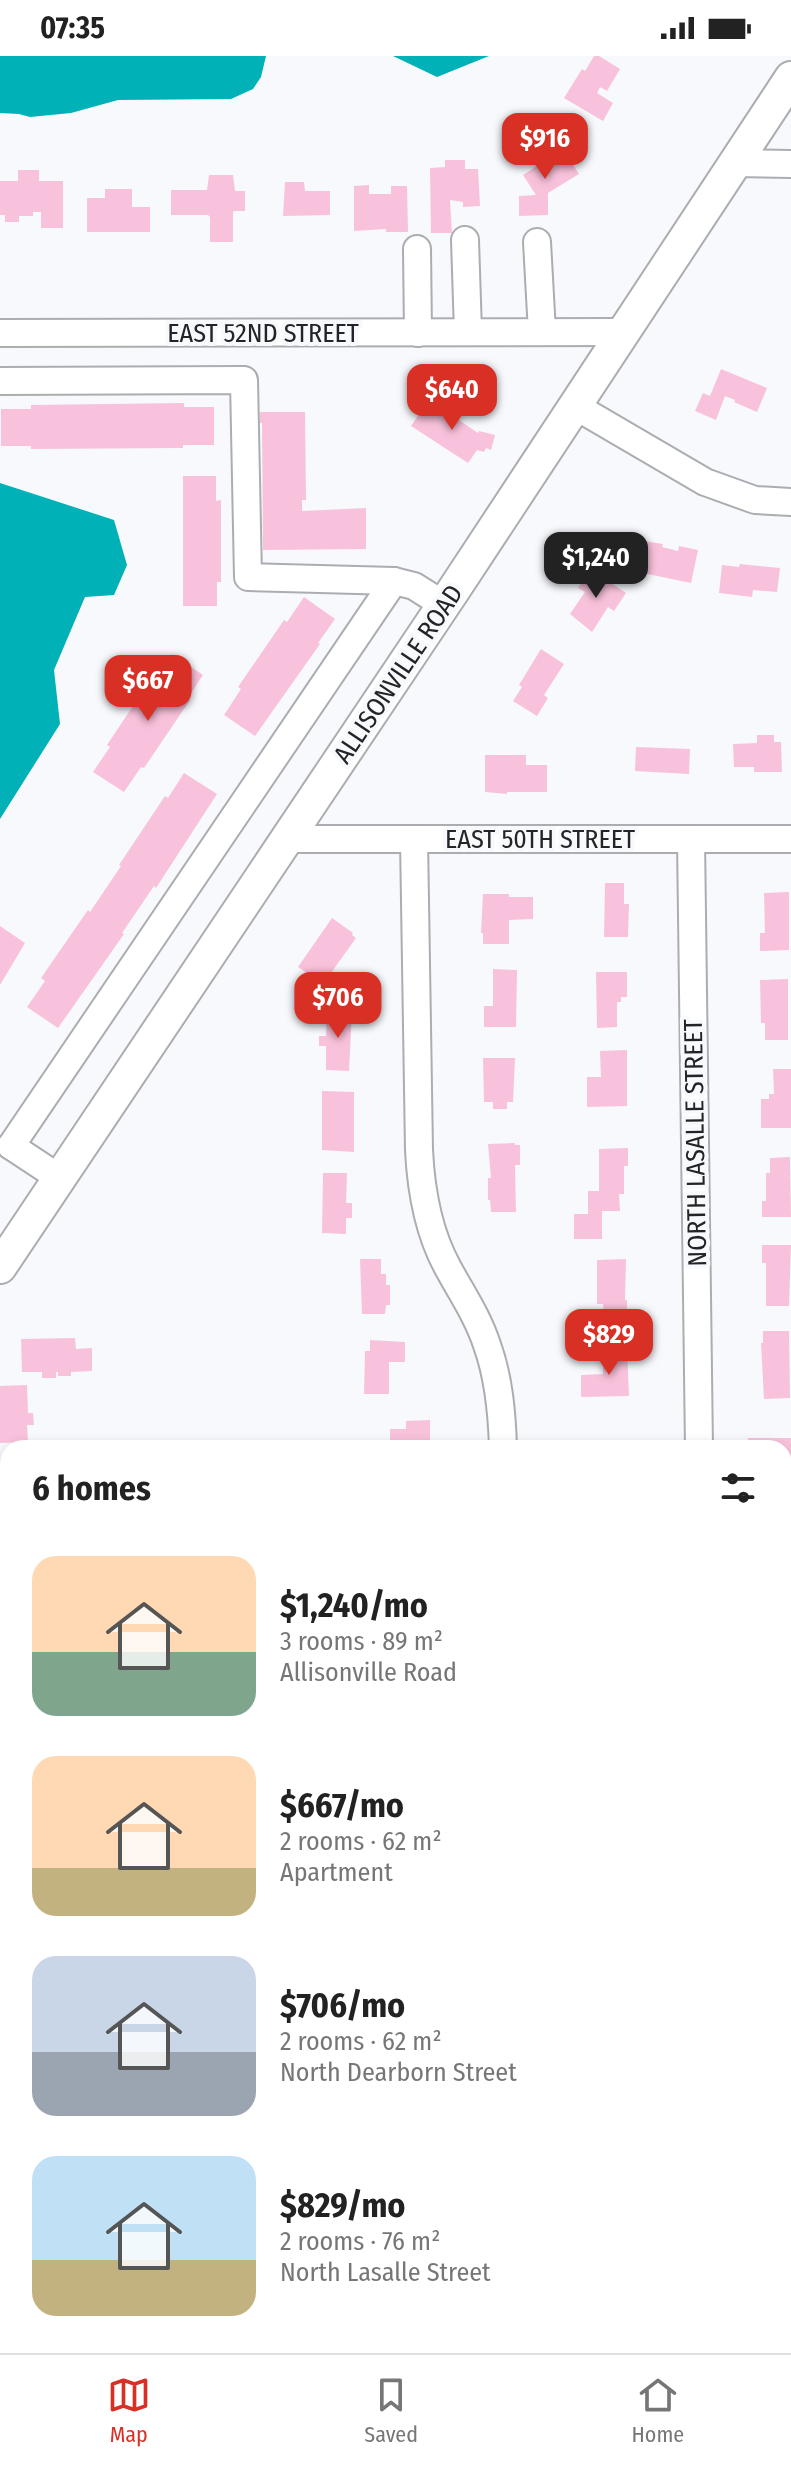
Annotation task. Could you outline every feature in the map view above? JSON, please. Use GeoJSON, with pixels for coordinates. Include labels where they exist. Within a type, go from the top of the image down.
{"type":"FeatureCollection","features":[{"type":"Feature","properties":{"kind":"main road","name":"ALLISONVILLE ROAD"},"geometry":{"type":"LineString","coordinates":[[2,1258],[61,1179],[791,78]]}},
{"type":"Feature","properties":{"kind":"street"},"geometry":{"type":"LineString","coordinates":[[735,163],[791,164]]}},
{"type":"Feature","properties":{"kind":"street"},"geometry":{"type":"LineString","coordinates":[[465,240],[468,332]]}},
{"type":"Feature","properties":{"kind":"street"},"geometry":{"type":"LineString","coordinates":[[537,242],[542,332]]}},
{"type":"Feature","properties":{"kind":"street"},"geometry":{"type":"LineString","coordinates":[[417,249],[418,333]]}},
{"type":"Feature","properties":{"kind":"street","name":"EAST 52ND STREET"},"geometry":{"type":"LineString","coordinates":[[0,333],[623,332]]}},
{"type":"Feature","properties":{"kind":"street"},"geometry":{"type":"LineString","coordinates":[[0,381],[244,380],[248,577],[394,581],[414,586],[444,605]]}},
{"type":"Feature","properties":{"kind":"street"},"geometry":{"type":"LineString","coordinates":[[575,406],[705,482],[755,500],[791,502]]}},
{"type":"Feature","properties":{"kind":"street"},"geometry":{"type":"LineString","coordinates":[[61,1179],[5,1147],[394,581]]}},
{"type":"Feature","properties":{"kind":"street","name":"EAST 50TH STREET"},"geometry":{"type":"LineString","coordinates":[[288,839],[791,839]]}},
{"type":"Feature","properties":{"kind":"street"},"geometry":{"type":"LineString","coordinates":[[414,839],[419,1150],[423,1191],[438,1249],[488,1345],[498,1386],[502,1440]]}},
{"type":"Feature","properties":{"kind":"street","name":"NORTH LASALLE STREET"},"geometry":{"type":"LineString","coordinates":[[691,839],[699,1440]]}},
{"type":"Feature","properties":{"kind":"water"},"geometry":{"type":"Polygon","coordinates":[[[0,56],[266,56],[261,77],[253,89],[231,99],[118,100],[71,113],[30,117],[0,113],[0,56]]]}},
{"type":"Feature","properties":{"kind":"water"},"geometry":{"type":"Polygon","coordinates":[[[393,56],[489,56],[437,77],[393,56]]]}},
{"type":"Feature","properties":{"kind":"water"},"geometry":{"type":"Polygon","coordinates":[[[0,483],[114,520],[127,565],[114,595],[85,597],[54,670],[60,724],[0,819],[0,483]]]}},
{"type":"Feature","properties":{"kind":"building"},"geometry":{"type":"Polygon","coordinates":[[[594,56],[620,69],[607,91],[600,87],[597,93],[613,103],[603,121],[564,98],[594,56]]]}},
{"type":"Feature","properties":{"kind":"building"},"geometry":{"type":"Polygon","coordinates":[[[543,148],[550,158],[563,150],[579,174],[548,193],[548,215],[519,216],[519,196],[536,195],[523,175],[537,166],[531,156],[543,148]]]}},
{"type":"Feature","properties":{"kind":"building"},"geometry":{"type":"Polygon","coordinates":[[[445,160],[465,160],[465,169],[478,169],[480,206],[463,207],[463,202],[450,200],[452,233],[431,233],[430,168],[445,167],[445,160]]]}},
{"type":"Feature","properties":{"kind":"building"},"geometry":{"type":"Polygon","coordinates":[[[18,170],[39,170],[39,181],[63,181],[63,228],[41,228],[41,212],[33,212],[33,216],[19,216],[19,222],[5,222],[5,215],[0,215],[0,181],[18,181],[18,170]]]}},
{"type":"Feature","properties":{"kind":"building"},"geometry":{"type":"Polygon","coordinates":[[[209,175],[233,175],[235,191],[245,191],[245,211],[233,213],[233,242],[210,242],[208,215],[171,215],[171,190],[207,190],[209,175]]]}},
{"type":"Feature","properties":{"kind":"building"},"geometry":{"type":"Polygon","coordinates":[[[285,182],[304,182],[305,191],[330,191],[330,215],[283,216],[285,182]]]}},
{"type":"Feature","properties":{"kind":"building"},"geometry":{"type":"Polygon","coordinates":[[[369,185],[369,194],[391,194],[391,186],[407,186],[408,232],[386,232],[386,229],[354,231],[354,186],[369,185]]]}},
{"type":"Feature","properties":{"kind":"building"},"geometry":{"type":"Polygon","coordinates":[[[105,189],[132,189],[132,207],[150,207],[150,232],[87,232],[87,198],[105,198],[105,189]]]}},
{"type":"Feature","properties":{"kind":"building"},"geometry":{"type":"Polygon","coordinates":[[[721,369],[767,388],[757,412],[725,396],[716,420],[695,411],[703,393],[710,396],[721,369]]]}},
{"type":"Feature","properties":{"kind":"building"},"geometry":{"type":"Polygon","coordinates":[[[429,400],[478,433],[495,435],[491,450],[477,450],[468,463],[411,426],[429,400]]]}},
{"type":"Feature","properties":{"kind":"building"},"geometry":{"type":"Polygon","coordinates":[[[184,403],[184,407],[214,407],[214,445],[31,449],[31,446],[1,446],[1,409],[31,409],[31,405],[184,403]]]}},
{"type":"Feature","properties":{"kind":"building"},"geometry":{"type":"Polygon","coordinates":[[[260,412],[305,412],[306,500],[302,500],[302,511],[366,508],[366,549],[263,550],[260,412]]]}},
{"type":"Feature","properties":{"kind":"building"},"geometry":{"type":"Polygon","coordinates":[[[183,476],[216,476],[216,501],[221,500],[221,582],[217,582],[217,606],[183,606],[183,476]]]}},
{"type":"Feature","properties":{"kind":"building"},"geometry":{"type":"Polygon","coordinates":[[[644,541],[663,544],[662,547],[678,551],[679,546],[698,550],[691,583],[638,572],[644,541]]]}},
{"type":"Feature","properties":{"kind":"building"},"geometry":{"type":"Polygon","coordinates":[[[740,564],[780,568],[777,592],[753,590],[752,597],[719,593],[722,565],[739,567],[740,564]]]}},
{"type":"Feature","properties":{"kind":"building"},"geometry":{"type":"Polygon","coordinates":[[[590,569],[626,593],[614,611],[608,607],[592,632],[570,614],[585,592],[578,588],[590,569]]]}},
{"type":"Feature","properties":{"kind":"building"},"geometry":{"type":"Polygon","coordinates":[[[304,597],[335,619],[255,736],[224,715],[241,689],[238,687],[284,620],[287,622],[304,597]]]}},
{"type":"Feature","properties":{"kind":"building"},"geometry":{"type":"Polygon","coordinates":[[[541,649],[564,664],[544,695],[548,698],[537,716],[513,701],[541,649]]]}},
{"type":"Feature","properties":{"kind":"building"},"geometry":{"type":"Polygon","coordinates":[[[172,654],[203,675],[187,699],[190,700],[124,792],[93,772],[110,747],[107,745],[153,676],[156,678],[172,654]]]}},
{"type":"Feature","properties":{"kind":"building"},"geometry":{"type":"Polygon","coordinates":[[[757,735],[774,735],[774,742],[781,742],[782,772],[754,772],[754,767],[734,767],[733,744],[757,743],[757,735]]]}},
{"type":"Feature","properties":{"kind":"building"},"geometry":{"type":"Polygon","coordinates":[[[636,747],[690,749],[689,774],[635,771],[636,747]]]}},
{"type":"Feature","properties":{"kind":"building"},"geometry":{"type":"Polygon","coordinates":[[[485,755],[526,755],[526,765],[547,765],[547,792],[485,792],[485,755]]]}},
{"type":"Feature","properties":{"kind":"building"},"geometry":{"type":"Polygon","coordinates":[[[184,773],[217,794],[58,1028],[27,1007],[45,981],[41,978],[88,910],[90,912],[165,796],[168,798],[184,773]]]}},
{"type":"Feature","properties":{"kind":"building"},"geometry":{"type":"Polygon","coordinates":[[[605,883],[624,883],[624,904],[629,904],[628,937],[604,937],[605,883]]]}},
{"type":"Feature","properties":{"kind":"building"},"geometry":{"type":"Polygon","coordinates":[[[789,892],[789,950],[760,951],[760,933],[765,933],[764,893],[789,892]]]}},
{"type":"Feature","properties":{"kind":"building"},"geometry":{"type":"Polygon","coordinates":[[[483,894],[533,897],[533,919],[509,920],[509,944],[483,944],[483,894]]]}},
{"type":"Feature","properties":{"kind":"building"},"geometry":{"type":"Polygon","coordinates":[[[332,918],[356,938],[323,984],[298,967],[332,918]]]}},
{"type":"Feature","properties":{"kind":"building"},"geometry":{"type":"Polygon","coordinates":[[[0,926],[25,943],[0,985],[0,926]]]}},
{"type":"Feature","properties":{"kind":"building"},"geometry":{"type":"Polygon","coordinates":[[[493,969],[517,970],[516,1027],[484,1027],[484,1006],[493,1006],[493,969]]]}},
{"type":"Feature","properties":{"kind":"building"},"geometry":{"type":"Polygon","coordinates":[[[596,972],[627,972],[627,997],[621,997],[621,1002],[617,1002],[617,1027],[597,1028],[596,972]]]}},
{"type":"Feature","properties":{"kind":"building"},"geometry":{"type":"Polygon","coordinates":[[[788,979],[788,1040],[765,1040],[765,1023],[761,1023],[760,980],[788,979]]]}},
{"type":"Feature","properties":{"kind":"building"},"geometry":{"type":"Polygon","coordinates":[[[327,1010],[352,1010],[349,1071],[326,1070],[326,1046],[319,1046],[319,1036],[326,1036],[327,1010]]]}},
{"type":"Feature","properties":{"kind":"building"},"geometry":{"type":"Polygon","coordinates":[[[627,1050],[627,1106],[587,1107],[587,1077],[601,1077],[600,1051],[627,1050]]]}},
{"type":"Feature","properties":{"kind":"building"},"geometry":{"type":"Polygon","coordinates":[[[483,1058],[515,1058],[513,1102],[507,1102],[507,1109],[493,1109],[493,1102],[484,1102],[483,1058]]]}},
{"type":"Feature","properties":{"kind":"building"},"geometry":{"type":"Polygon","coordinates":[[[773,1069],[791,1069],[791,1128],[761,1128],[761,1099],[769,1099],[769,1094],[774,1094],[773,1069]]]}},
{"type":"Feature","properties":{"kind":"building"},"geometry":{"type":"Polygon","coordinates":[[[322,1091],[354,1092],[354,1152],[322,1150],[322,1091]]]}},
{"type":"Feature","properties":{"kind":"building"},"geometry":{"type":"Polygon","coordinates":[[[488,1144],[520,1145],[520,1165],[515,1165],[516,1212],[491,1212],[488,1200],[488,1178],[491,1178],[488,1144]]]}},
{"type":"Feature","properties":{"kind":"building"},"geometry":{"type":"Polygon","coordinates":[[[628,1148],[628,1166],[624,1166],[624,1194],[619,1194],[620,1211],[602,1211],[602,1239],[574,1239],[574,1214],[588,1214],[588,1191],[599,1191],[599,1149],[628,1148]]]}},
{"type":"Feature","properties":{"kind":"building"},"geometry":{"type":"Polygon","coordinates":[[[790,1157],[791,1217],[762,1217],[770,1158],[790,1157]]]}},
{"type":"Feature","properties":{"kind":"building"},"geometry":{"type":"Polygon","coordinates":[[[323,1173],[347,1173],[346,1203],[352,1203],[352,1218],[346,1218],[346,1234],[322,1233],[323,1173]]]}},
{"type":"Feature","properties":{"kind":"building"},"geometry":{"type":"Polygon","coordinates":[[[762,1245],[791,1245],[789,1306],[766,1306],[766,1263],[762,1263],[762,1245]]]}},
{"type":"Feature","properties":{"kind":"building"},"geometry":{"type":"Polygon","coordinates":[[[360,1259],[381,1259],[381,1274],[386,1274],[386,1285],[390,1285],[390,1305],[386,1305],[385,1314],[362,1314],[360,1259]]]}},
{"type":"Feature","properties":{"kind":"building"},"geometry":{"type":"Polygon","coordinates":[[[626,1259],[627,1318],[604,1318],[603,1304],[597,1304],[597,1260],[626,1259]]]}},
{"type":"Feature","properties":{"kind":"building"},"geometry":{"type":"Polygon","coordinates":[[[763,1331],[789,1331],[790,1398],[764,1399],[763,1331]]]}},
{"type":"Feature","properties":{"kind":"building"},"geometry":{"type":"Polygon","coordinates":[[[75,1338],[76,1349],[92,1348],[92,1371],[71,1372],[71,1376],[58,1376],[56,1372],[56,1378],[42,1378],[42,1372],[22,1372],[21,1339],[75,1338]]]}},
{"type":"Feature","properties":{"kind":"building"},"geometry":{"type":"Polygon","coordinates":[[[370,1340],[405,1342],[405,1362],[389,1362],[389,1394],[364,1394],[365,1351],[370,1351],[370,1340]]]}},
{"type":"Feature","properties":{"kind":"building"},"geometry":{"type":"Polygon","coordinates":[[[603,1349],[627,1349],[629,1396],[581,1397],[581,1375],[603,1374],[603,1349]]]}},
{"type":"Feature","properties":{"kind":"building"},"geometry":{"type":"Polygon","coordinates":[[[27,1385],[28,1413],[33,1413],[34,1425],[27,1425],[28,1440],[0,1440],[0,1386],[27,1385]]]}},
{"type":"Feature","properties":{"kind":"building"},"geometry":{"type":"Polygon","coordinates":[[[430,1420],[430,1440],[390,1440],[390,1429],[406,1429],[406,1421],[430,1420]]]}},
{"type":"Feature","properties":{"kind":"building"},"geometry":{"type":"Polygon","coordinates":[[[748,1438],[791,1438],[791,1440],[748,1438]]]}}]}
